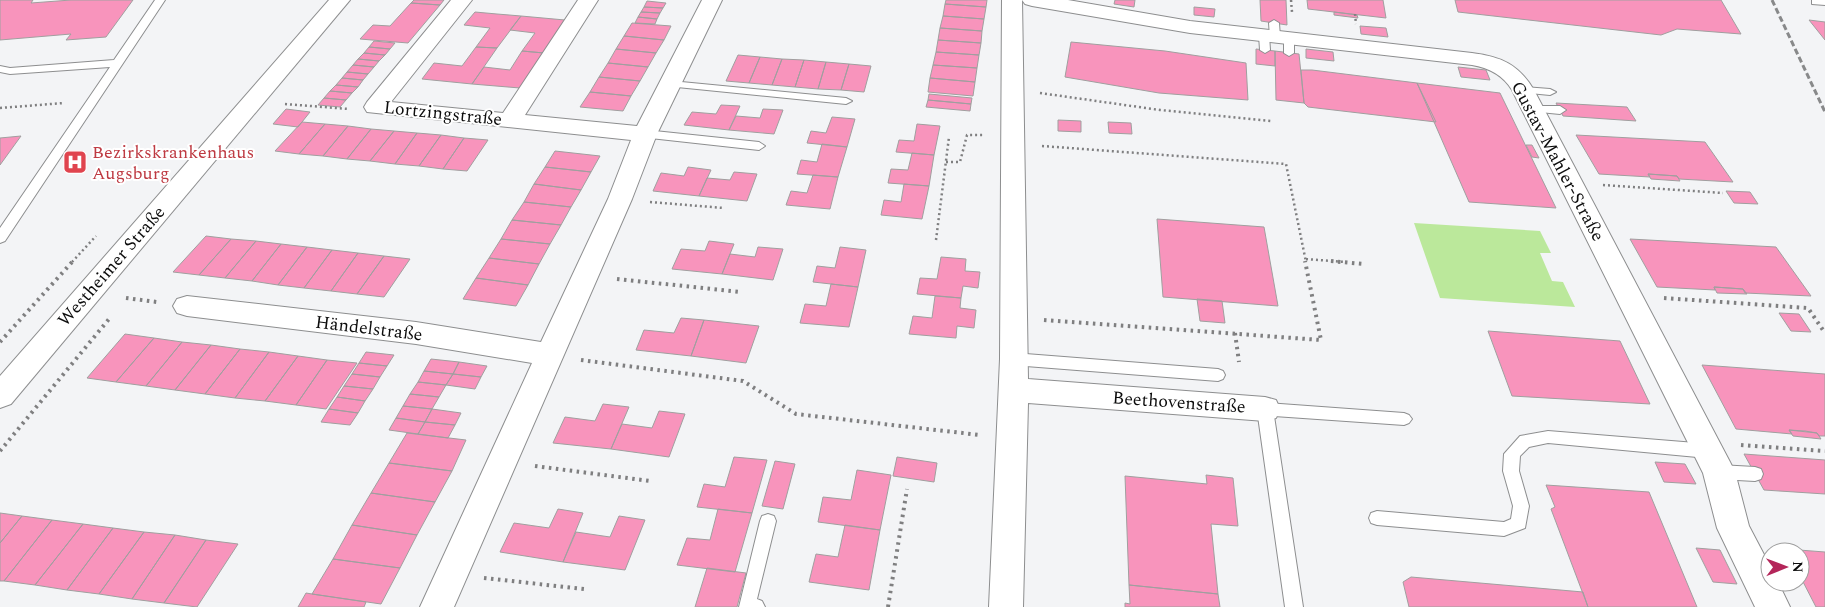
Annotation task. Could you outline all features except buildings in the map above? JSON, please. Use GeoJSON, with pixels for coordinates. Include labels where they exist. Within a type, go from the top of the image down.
{"type":"FeatureCollection","features":[{"type":"Feature","properties":{"kind":"street","name":"Westheimer Straße"},"geometry":{"type":"LineString","coordinates":[[0,396],[340,0]]}},
{"type":"Feature","properties":{"kind":"street","name":"Lortzingstraße"},"geometry":{"type":"LineString","coordinates":[[375,108],[462,0]]}},
{"type":"Feature","properties":{"kind":"street"},"geometry":{"type":"LineString","coordinates":[[509,120],[588,0]]}},
{"type":"Feature","properties":{"kind":"street"},"geometry":{"type":"LineString","coordinates":[[436,607],[586,276],[620,199],[645,134],[712,0]]}},
{"type":"Feature","properties":{"kind":"street"},"geometry":{"type":"LineString","coordinates":[[1006,607],[1013,438],[1014,359],[1014,89],[1012,0]]}},
{"type":"Feature","properties":{"kind":"street","name":"Gustav-Mahler-Straße"},"geometry":{"type":"LineString","coordinates":[[1032,0],[1190,27],[1276,39],[1488,61],[1506,69],[1536,97],[1571,182],[1710,455],[1733,528],[1773,607]]}},
{"type":"Feature","properties":{"kind":"street","name":"Lortzingstraße"},"geometry":{"type":"LineString","coordinates":[[375,108],[645,134]]}},
{"type":"Feature","properties":{"kind":"street","name":"Händelstraße"},"geometry":{"type":"LineString","coordinates":[[187,306],[416,333],[550,354]]}},
{"type":"Feature","properties":{"kind":"street","name":"Beethovenstraße"},"geometry":{"type":"LineString","coordinates":[[1013,390],[1265,409]]}},
{"type":"Feature","properties":{"kind":"lane"},"geometry":{"type":"LineString","coordinates":[[0,238],[160,0]]}},
{"type":"Feature","properties":{"kind":"lane"},"geometry":{"type":"LineString","coordinates":[[0,69],[10,71],[116,63]]}},
{"type":"Feature","properties":{"kind":"lane"},"geometry":{"type":"LineString","coordinates":[[671,84],[846,101]]}},
{"type":"Feature","properties":{"kind":"lane"},"geometry":{"type":"LineString","coordinates":[[1536,97],[1560,110]]}},
{"type":"Feature","properties":{"kind":"lane"},"geometry":{"type":"LineString","coordinates":[[645,134],[759,146]]}},
{"type":"Feature","properties":{"kind":"lane"},"geometry":{"type":"LineString","coordinates":[[1014,359],[1218,375]]}},
{"type":"Feature","properties":{"kind":"lane"},"geometry":{"type":"LineString","coordinates":[[1265,409],[1404,419]]}},
{"type":"Feature","properties":{"kind":"lane","name":"Beethovenstraße"},"geometry":{"type":"LineString","coordinates":[[1265,409],[1294,607]]}},
{"type":"Feature","properties":{"kind":"lane"},"geometry":{"type":"LineString","coordinates":[[1377,518],[1504,529],[1519,522],[1521,506],[1511,471],[1512,454],[1525,441],[1548,437],[1710,455],[1756,474]]}},
{"type":"Feature","properties":{"kind":"lane"},"geometry":{"type":"LineString","coordinates":[[756,607],[747,606],[768,521]]}},
{"type":"Feature","properties":{"kind":"path"},"geometry":{"type":"LineString","coordinates":[[1014,89],[1160,110],[1270,121]]}},
{"type":"Feature","properties":{"kind":"path"},"geometry":{"type":"LineString","coordinates":[[0,108],[66,103]]}},
{"type":"Feature","properties":{"kind":"path"},"geometry":{"type":"LineString","coordinates":[[284,104],[361,110],[375,108]]}},
{"type":"Feature","properties":{"kind":"path"},"geometry":{"type":"LineString","coordinates":[[946,162],[960,162],[968,135],[1286,164],[1321,340],[1014,318]]}},
{"type":"Feature","properties":{"kind":"path"},"geometry":{"type":"LineString","coordinates":[[936,240],[948,137]]}},
{"type":"Feature","properties":{"kind":"path"},"geometry":{"type":"LineString","coordinates":[[1571,182],[1722,193]]}},
{"type":"Feature","properties":{"kind":"path"},"geometry":{"type":"LineString","coordinates":[[620,199],[724,208]]}},
{"type":"Feature","properties":{"kind":"path"},"geometry":{"type":"LineString","coordinates":[[1306,259],[1363,264]]}},
{"type":"Feature","properties":{"kind":"path"},"geometry":{"type":"LineString","coordinates":[[586,276],[741,292]]}},
{"type":"Feature","properties":{"kind":"path"},"geometry":{"type":"LineString","coordinates":[[1629,296],[1808,308],[1825,333]]}},
{"type":"Feature","properties":{"kind":"path"},"geometry":{"type":"LineString","coordinates":[[550,354],[617,366],[744,381],[796,414],[1013,438]]}},
{"type":"Feature","properties":{"kind":"path"},"geometry":{"type":"LineString","coordinates":[[1710,455],[1825,451]]}},
{"type":"Feature","properties":{"kind":"path"},"geometry":{"type":"LineString","coordinates":[[502,461],[650,481]]}},
{"type":"Feature","properties":{"kind":"path"},"geometry":{"type":"LineString","coordinates":[[888,607],[907,489]]}},
{"type":"Feature","properties":{"kind":"path"},"geometry":{"type":"LineString","coordinates":[[452,575],[584,589]]}},
{"type":"Feature","properties":{"kind":"green space"},"geometry":{"type":"Polygon","coordinates":[[[1414,223],[1540,231],[1551,253],[1540,253],[1552,281],[1563,282],[1575,307],[1440,298],[1414,223]]]}},
{"type":"Feature","properties":{"kind":"railway"},"geometry":{"type":"LineString","coordinates":[[1772,0],[1825,112]]}},
{"type":"Feature","properties":{"kind":"place","name":"Bezirkskrankenhaus Augsburg"},"geometry":{"type":"Point","coordinates":[75,162]}}]}
